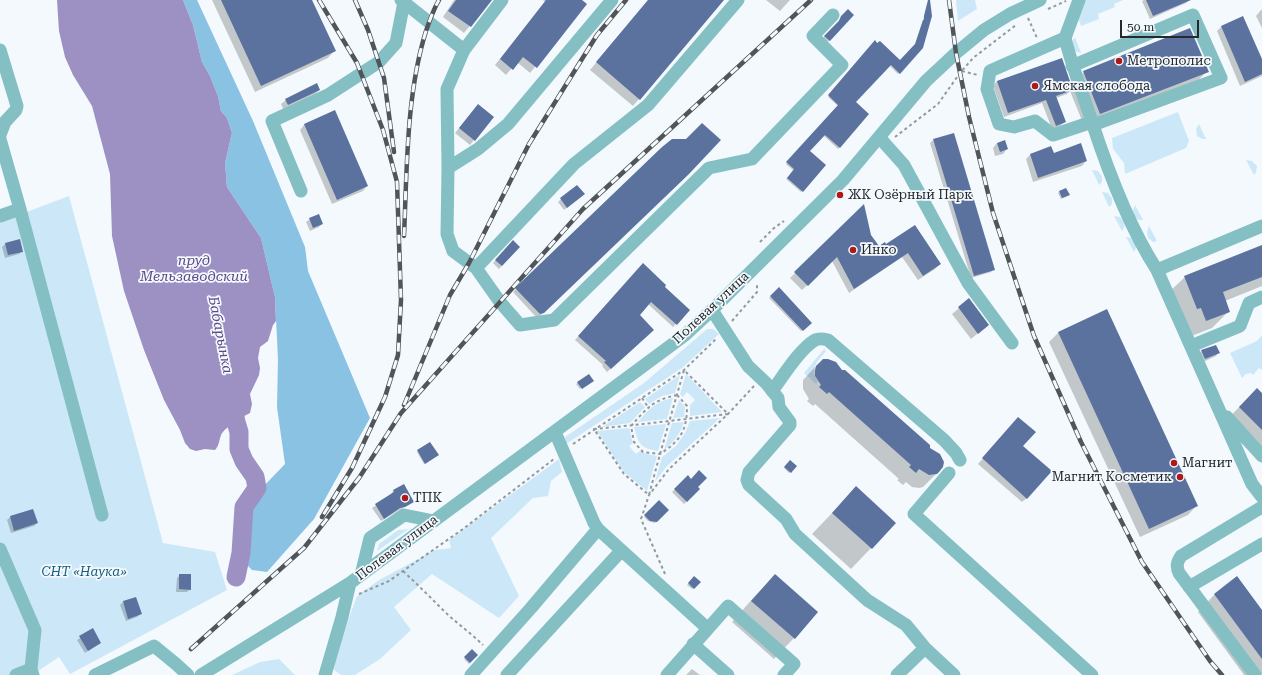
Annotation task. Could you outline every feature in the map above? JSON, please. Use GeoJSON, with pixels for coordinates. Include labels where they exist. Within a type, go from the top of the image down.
{"type":"FeatureCollection","features":[{"type":"Feature","properties":{"kind":"street"},"geometry":{"type":"LineString","coordinates":[[502,0],[464,50],[447,89],[447,234],[453,251],[476,268],[500,302],[520,325],[554,320],[709,168],[752,159],[842,65],[813,36],[833,15]]}},
{"type":"Feature","properties":{"kind":"street"},"geometry":{"type":"LineString","coordinates":[[448,168],[478,149],[508,124],[612,0]]}},
{"type":"Feature","properties":{"kind":"street"},"geometry":{"type":"LineString","coordinates":[[476,268],[574,164],[648,105],[738,0]]}},
{"type":"Feature","properties":{"kind":"street","name":"Полевая улица"},"geometry":{"type":"LineString","coordinates":[[201,675],[350,583],[684,335],[712,310],[843,180],[926,81],[956,53],[990,26],[1010,14],[1040,0]]}},
{"type":"Feature","properties":{"kind":"street"},"geometry":{"type":"LineString","coordinates":[[1078,0],[1065,38],[1072,66],[1114,184],[1147,254],[1157,270],[1219,409],[1257,481],[1262,497]]}},
{"type":"Feature","properties":{"kind":"street"},"geometry":{"type":"LineString","coordinates":[[402,1],[464,50]]}},
{"type":"Feature","properties":{"kind":"street"},"geometry":{"type":"LineString","coordinates":[[301,191],[272,121],[328,95],[378,62],[396,43],[402,1]]}},
{"type":"Feature","properties":{"kind":"street"},"geometry":{"type":"LineString","coordinates":[[1065,38],[990,71],[987,89],[999,124],[1014,127],[1035,121],[1053,135],[1092,124],[1221,78],[1193,15],[1072,66]]}},
{"type":"Feature","properties":{"kind":"street"},"geometry":{"type":"LineString","coordinates":[[0,50],[17,101],[17,106],[14,113],[5,122],[0,133],[6,182],[20,209],[102,515]]}},
{"type":"Feature","properties":{"kind":"street"},"geometry":{"type":"LineString","coordinates":[[0,116],[14,113]]}},
{"type":"Feature","properties":{"kind":"street"},"geometry":{"type":"LineString","coordinates":[[879,137],[904,165],[968,283],[1012,342]]}},
{"type":"Feature","properties":{"kind":"street"},"geometry":{"type":"LineString","coordinates":[[0,216],[20,209]]}},
{"type":"Feature","properties":{"kind":"street"},"geometry":{"type":"LineString","coordinates":[[1157,270],[1262,226]]}},
{"type":"Feature","properties":{"kind":"street"},"geometry":{"type":"LineString","coordinates":[[1190,346],[1240,326],[1249,303],[1262,297]]}},
{"type":"Feature","properties":{"kind":"street"},"geometry":{"type":"LineString","coordinates":[[712,310],[748,366],[778,398],[779,408],[790,422],[790,425],[749,472],[747,480],[749,485],[786,519],[795,534],[867,600],[906,625],[925,648],[954,675]]}},
{"type":"Feature","properties":{"kind":"street"},"geometry":{"type":"LineString","coordinates":[[772,391],[800,353],[816,340],[821,338],[828,340],[944,440],[956,453],[960,460]]}},
{"type":"Feature","properties":{"kind":"street"},"geometry":{"type":"LineString","coordinates":[[1219,409],[1262,456]]}},
{"type":"Feature","properties":{"kind":"street"},"geometry":{"type":"LineString","coordinates":[[555,432],[594,523],[598,529],[707,628]]}},
{"type":"Feature","properties":{"kind":"street"},"geometry":{"type":"LineString","coordinates":[[949,473],[914,514],[1092,675]]}},
{"type":"Feature","properties":{"kind":"street"},"geometry":{"type":"LineString","coordinates":[[1255,675],[1179,573],[1177,561],[1181,556],[1262,507]]}},
{"type":"Feature","properties":{"kind":"street"},"geometry":{"type":"LineString","coordinates":[[361,575],[370,538],[404,515],[434,520]]}},
{"type":"Feature","properties":{"kind":"street"},"geometry":{"type":"LineString","coordinates":[[471,675],[531,608],[598,529]]}},
{"type":"Feature","properties":{"kind":"street"},"geometry":{"type":"LineString","coordinates":[[1189,587],[1262,544]]}},
{"type":"Feature","properties":{"kind":"street"},"geometry":{"type":"LineString","coordinates":[[0,549],[35,630],[32,672],[16,675]]}},
{"type":"Feature","properties":{"kind":"street"},"geometry":{"type":"LineString","coordinates":[[506,675],[621,551]]}},
{"type":"Feature","properties":{"kind":"street"},"geometry":{"type":"LineString","coordinates":[[325,675],[350,583]]}},
{"type":"Feature","properties":{"kind":"street"},"geometry":{"type":"LineString","coordinates":[[666,675],[728,606],[794,664],[784,675]]}},
{"type":"Feature","properties":{"kind":"street"},"geometry":{"type":"LineString","coordinates":[[693,644],[728,675]]}},
{"type":"Feature","properties":{"kind":"street"},"geometry":{"type":"LineString","coordinates":[[95,675],[154,646],[188,675]]}},
{"type":"Feature","properties":{"kind":"street"},"geometry":{"type":"LineString","coordinates":[[897,675],[925,648]]}},
{"type":"Feature","properties":{"kind":"path"},"geometry":{"type":"LineString","coordinates":[[1028,18],[1032,27]]}},
{"type":"Feature","properties":{"kind":"path"},"geometry":{"type":"LineString","coordinates":[[962,71],[977,75]]}},
{"type":"Feature","properties":{"kind":"path"},"geometry":{"type":"LineString","coordinates":[[667,578],[641,519],[684,370],[728,414]]}},
{"type":"Feature","properties":{"kind":"path"},"geometry":{"type":"LineString","coordinates":[[648,495],[669,469],[728,414],[760,378]]}},
{"type":"Feature","properties":{"kind":"path"},"geometry":{"type":"LineString","coordinates":[[677,395],[687,406],[687,419],[682,432],[674,445],[660,454],[643,452],[634,442],[632,426],[648,407],[662,398],[677,395]]}},
{"type":"Feature","properties":{"kind":"path"},"geometry":{"type":"LineString","coordinates":[[642,398],[648,407]]}},
{"type":"Feature","properties":{"kind":"path"},"geometry":{"type":"LineString","coordinates":[[648,495],[624,474],[594,429],[632,426],[728,414]]}},
{"type":"Feature","properties":{"kind":"path"},"geometry":{"type":"LineString","coordinates":[[403,571],[421,586],[466,632],[483,644],[488,655]]}},
{"type":"Feature","properties":{"kind":"green space"},"geometry":{"type":"Polygon","coordinates":[[[956,0],[975,0],[977,9],[958,21],[956,0]]]}},
{"type":"Feature","properties":{"kind":"green space"},"geometry":{"type":"Polygon","coordinates":[[[1085,0],[1123,0],[1114,4],[1115,7],[1098,14],[1099,19],[1081,26],[1078,18],[1085,0]]]}},
{"type":"Feature","properties":{"kind":"green space"},"geometry":{"type":"Polygon","coordinates":[[[1075,37],[1081,53],[1074,51],[1072,42],[1075,37]]]}},
{"type":"Feature","properties":{"kind":"green space"},"geometry":{"type":"Polygon","coordinates":[[[1178,112],[1189,141],[1186,148],[1125,174],[1124,163],[1113,149],[1112,138],[1178,112]]]}},
{"type":"Feature","properties":{"kind":"green space"},"geometry":{"type":"Polygon","coordinates":[[[1199,124],[1206,139],[1202,139],[1197,136],[1196,129],[1199,124]]]}},
{"type":"Feature","properties":{"kind":"green space"},"geometry":{"type":"Polygon","coordinates":[[[1246,160],[1252,161],[1257,166],[1254,175],[1246,160]]]}},
{"type":"Feature","properties":{"kind":"green space"},"geometry":{"type":"Polygon","coordinates":[[[1092,170],[1098,171],[1102,176],[1102,182],[1099,185],[1092,170]]]}},
{"type":"Feature","properties":{"kind":"green space"},"geometry":{"type":"Polygon","coordinates":[[[1102,192],[1108,193],[1112,198],[1112,204],[1109,207],[1102,192]]]}},
{"type":"Feature","properties":{"kind":"green space","name":"СНТ «Наука»"},"geometry":{"type":"Polygon","coordinates":[[[69,196],[163,543],[215,552],[227,590],[70,674],[59,657],[32,675],[0,675],[0,222],[69,196]]]}},
{"type":"Feature","properties":{"kind":"green space"},"geometry":{"type":"Polygon","coordinates":[[[1135,205],[1143,220],[1139,220],[1134,217],[1133,210],[1135,205]]]}},
{"type":"Feature","properties":{"kind":"green space"},"geometry":{"type":"Polygon","coordinates":[[[1114,216],[1120,217],[1125,222],[1122,231],[1114,216]]]}},
{"type":"Feature","properties":{"kind":"green space"},"geometry":{"type":"Polygon","coordinates":[[[1149,226],[1157,241],[1153,242],[1148,238],[1147,232],[1149,226]]]}},
{"type":"Feature","properties":{"kind":"green space"},"geometry":{"type":"Polygon","coordinates":[[[1126,237],[1133,238],[1137,246],[1134,252],[1126,237]]]}},
{"type":"Feature","properties":{"kind":"green space"},"geometry":{"type":"Polygon","coordinates":[[[707,329],[713,329],[719,334],[682,368],[566,444],[565,437],[644,383],[707,329]]]}},
{"type":"Feature","properties":{"kind":"green space"},"geometry":{"type":"Polygon","coordinates":[[[1262,335],[1262,370],[1259,368],[1253,375],[1251,373],[1246,374],[1242,378],[1230,353],[1257,341],[1262,335]]]}},
{"type":"Feature","properties":{"kind":"green space"},"geometry":{"type":"Polygon","coordinates":[[[824,349],[826,351],[814,369],[815,377],[818,381],[816,384],[804,373],[824,349]]]}},
{"type":"Feature","properties":{"kind":"green space"},"geometry":{"type":"Polygon","coordinates":[[[686,374],[722,412],[690,416],[690,405],[695,400],[687,392],[683,397],[680,394],[686,374]]]}},
{"type":"Feature","properties":{"kind":"green space"},"geometry":{"type":"Polygon","coordinates":[[[680,375],[675,393],[662,396],[649,404],[645,399],[680,375]]]}},
{"type":"Feature","properties":{"kind":"green space"},"geometry":{"type":"Polygon","coordinates":[[[673,398],[667,419],[638,422],[653,407],[661,402],[673,398]]]}},
{"type":"Feature","properties":{"kind":"green space"},"geometry":{"type":"Polygon","coordinates":[[[679,400],[685,407],[684,417],[673,418],[679,400]]]}},
{"type":"Feature","properties":{"kind":"green space"},"geometry":{"type":"Polygon","coordinates":[[[640,402],[645,407],[630,423],[602,427],[640,402]]]}},
{"type":"Feature","properties":{"kind":"green space"},"geometry":{"type":"Polygon","coordinates":[[[720,418],[666,467],[655,482],[662,457],[676,446],[685,433],[690,421],[720,418]]]}},
{"type":"Feature","properties":{"kind":"green space"},"geometry":{"type":"Polygon","coordinates":[[[684,422],[676,438],[664,450],[672,423],[684,422]]]}},
{"type":"Feature","properties":{"kind":"green space"},"geometry":{"type":"Polygon","coordinates":[[[666,424],[658,451],[647,449],[641,445],[634,427],[666,424]]]}},
{"type":"Feature","properties":{"kind":"green space"},"geometry":{"type":"Polygon","coordinates":[[[629,428],[633,443],[629,446],[636,454],[640,451],[657,456],[647,491],[624,472],[597,431],[629,428]]]}},
{"type":"Feature","properties":{"kind":"green space"},"geometry":{"type":"Polygon","coordinates":[[[559,459],[562,472],[551,481],[548,496],[533,498],[491,538],[519,596],[499,618],[432,574],[394,607],[411,630],[380,659],[355,675],[341,675],[334,670],[335,656],[357,596],[379,580],[435,550],[451,548],[449,540],[559,459]]]}},
{"type":"Feature","properties":{"kind":"green space"},"geometry":{"type":"Polygon","coordinates":[[[409,529],[377,551],[379,544],[398,530],[409,529]]]}},
{"type":"Feature","properties":{"kind":"green space"},"geometry":{"type":"Polygon","coordinates":[[[279,659],[295,675],[232,675],[260,662],[279,659]]]}},
{"type":"Feature","properties":{"kind":"shaded area"},"geometry":{"type":"Polygon","coordinates":[[[183,0],[197,0],[253,121],[305,247],[308,271],[370,418],[314,519],[267,572],[252,570],[244,562],[248,509],[261,489],[285,464],[277,407],[278,360],[275,297],[261,238],[227,187],[225,163],[232,133],[227,118],[221,111],[218,96],[210,76],[202,62],[193,25],[183,0]]]}},
{"type":"Feature","properties":{"kind":"water","name":"пруд Мельзаводский"},"geometry":{"type":"Polygon","coordinates":[[[57,0],[183,0],[193,25],[202,62],[210,76],[218,96],[221,111],[227,118],[232,133],[225,163],[227,187],[261,238],[275,297],[276,321],[273,325],[268,341],[260,347],[258,358],[260,368],[259,375],[250,394],[252,404],[250,413],[234,422],[223,432],[215,450],[205,449],[196,451],[190,449],[185,443],[180,430],[164,400],[144,350],[124,291],[112,236],[110,174],[92,106],[73,75],[65,57],[59,31],[57,0]]]}},
{"type":"Feature","properties":{"kind":"building"},"geometry":{"type":"Polygon","coordinates":[[[221,0],[312,0],[336,51],[261,86],[221,0]]]}},
{"type":"Feature","properties":{"kind":"building"},"geometry":{"type":"Polygon","coordinates":[[[456,0],[492,0],[471,27],[448,11],[456,0]]]}},
{"type":"Feature","properties":{"kind":"building"},"geometry":{"type":"Polygon","coordinates":[[[546,0],[582,0],[587,4],[537,68],[523,57],[513,70],[500,59],[546,0]]]}},
{"type":"Feature","properties":{"kind":"building"},"geometry":{"type":"Polygon","coordinates":[[[648,0],[724,0],[640,100],[596,62],[648,0]]]}},
{"type":"Feature","properties":{"kind":"building"},"geometry":{"type":"Polygon","coordinates":[[[928,0],[930,0],[932,16],[923,48],[900,74],[891,65],[856,102],[869,114],[840,148],[825,135],[810,151],[826,165],[803,192],[787,178],[794,169],[786,162],[838,105],[828,95],[875,40],[877,43],[880,41],[900,60],[915,44],[924,20],[928,0]]]}},
{"type":"Feature","properties":{"kind":"building"},"geometry":{"type":"Polygon","coordinates":[[[1146,0],[1191,0],[1153,16],[1146,0]]]}},
{"type":"Feature","properties":{"kind":"building"},"geometry":{"type":"Polygon","coordinates":[[[848,9],[854,15],[830,41],[824,36],[839,21],[841,16],[848,9]]]}},
{"type":"Feature","properties":{"kind":"building"},"geometry":{"type":"Polygon","coordinates":[[[1243,16],[1262,59],[1262,74],[1245,82],[1221,26],[1243,16]]]}},
{"type":"Feature","properties":{"kind":"building"},"geometry":{"type":"Polygon","coordinates":[[[1190,28],[1209,72],[1100,114],[1083,71],[1190,28]]]}},
{"type":"Feature","properties":{"kind":"building","name":"Ямская слобода"},"geometry":{"type":"Polygon","coordinates":[[[1062,58],[1073,90],[1056,96],[1066,122],[1056,126],[1046,100],[1008,113],[997,81],[1062,58]]]}},
{"type":"Feature","properties":{"kind":"building"},"geometry":{"type":"Polygon","coordinates":[[[317,83],[320,90],[288,105],[285,99],[317,83]]]}},
{"type":"Feature","properties":{"kind":"building"},"geometry":{"type":"Polygon","coordinates":[[[478,104],[494,117],[475,141],[459,128],[478,104]]]}},
{"type":"Feature","properties":{"kind":"building"},"geometry":{"type":"Polygon","coordinates":[[[335,110],[368,186],[337,200],[304,124],[335,110]]]}},
{"type":"Feature","properties":{"kind":"building"},"geometry":{"type":"Polygon","coordinates":[[[702,123],[721,140],[689,174],[544,313],[540,314],[515,288],[662,147],[672,139],[686,139],[702,123]]]}},
{"type":"Feature","properties":{"kind":"building"},"geometry":{"type":"Polygon","coordinates":[[[954,133],[995,270],[974,276],[933,139],[954,133]]]}},
{"type":"Feature","properties":{"kind":"building"},"geometry":{"type":"Polygon","coordinates":[[[1005,140],[1008,149],[1000,152],[997,143],[1005,140]]]}},
{"type":"Feature","properties":{"kind":"building"},"geometry":{"type":"Polygon","coordinates":[[[1081,143],[1087,161],[1038,178],[1030,154],[1051,146],[1054,153],[1081,143]]]}},
{"type":"Feature","properties":{"kind":"building"},"geometry":{"type":"Polygon","coordinates":[[[577,185],[585,194],[567,208],[560,198],[577,185]]]}},
{"type":"Feature","properties":{"kind":"building"},"geometry":{"type":"Polygon","coordinates":[[[1066,188],[1070,195],[1062,198],[1059,191],[1066,188]]]}},
{"type":"Feature","properties":{"kind":"building","name":"Инко"},"geometry":{"type":"Polygon","coordinates":[[[864,204],[871,235],[879,246],[885,242],[886,244],[915,225],[941,264],[923,276],[908,253],[854,289],[837,257],[808,286],[794,272],[864,204]]]}},
{"type":"Feature","properties":{"kind":"building"},"geometry":{"type":"Polygon","coordinates":[[[319,214],[323,224],[313,228],[309,218],[319,214]]]}},
{"type":"Feature","properties":{"kind":"building"},"geometry":{"type":"Polygon","coordinates":[[[20,239],[23,252],[8,255],[5,243],[20,239]]]}},
{"type":"Feature","properties":{"kind":"building"},"geometry":{"type":"Polygon","coordinates":[[[513,240],[520,247],[502,266],[495,260],[513,240]]]}},
{"type":"Feature","properties":{"kind":"building"},"geometry":{"type":"Polygon","coordinates":[[[1262,245],[1262,277],[1223,292],[1230,312],[1206,321],[1201,308],[1197,309],[1184,276],[1262,245]]]}},
{"type":"Feature","properties":{"kind":"building"},"geometry":{"type":"Polygon","coordinates":[[[643,263],[666,285],[665,287],[690,310],[677,325],[651,302],[640,315],[654,330],[611,369],[604,362],[606,361],[578,336],[643,263]]]}},
{"type":"Feature","properties":{"kind":"building"},"geometry":{"type":"Polygon","coordinates":[[[779,287],[812,323],[803,331],[770,296],[779,287]]]}},
{"type":"Feature","properties":{"kind":"building"},"geometry":{"type":"Polygon","coordinates":[[[969,298],[989,325],[978,334],[958,307],[969,298]]]}},
{"type":"Feature","properties":{"kind":"building"},"geometry":{"type":"Polygon","coordinates":[[[1107,309],[1198,506],[1149,529],[1058,332],[1107,309]]]}},
{"type":"Feature","properties":{"kind":"building"},"geometry":{"type":"Polygon","coordinates":[[[1216,345],[1220,353],[1205,359],[1201,350],[1216,345]]]}},
{"type":"Feature","properties":{"kind":"building"},"geometry":{"type":"Polygon","coordinates":[[[823,359],[836,362],[842,370],[845,370],[930,445],[930,448],[940,454],[944,462],[943,467],[939,472],[937,474],[929,475],[919,469],[916,473],[909,467],[911,465],[829,392],[827,394],[819,387],[821,385],[815,376],[815,371],[816,366],[823,359]]]}},
{"type":"Feature","properties":{"kind":"building"},"geometry":{"type":"Polygon","coordinates":[[[589,374],[594,381],[582,389],[577,382],[589,374]]]}},
{"type":"Feature","properties":{"kind":"building"},"geometry":{"type":"Polygon","coordinates":[[[1257,388],[1262,393],[1262,430],[1239,407],[1257,388]]]}},
{"type":"Feature","properties":{"kind":"building"},"geometry":{"type":"Polygon","coordinates":[[[1018,417],[1036,432],[1023,446],[1052,471],[1027,499],[982,458],[1018,417]]]}},
{"type":"Feature","properties":{"kind":"building"},"geometry":{"type":"Polygon","coordinates":[[[430,442],[439,455],[425,464],[417,450],[430,442]]]}},
{"type":"Feature","properties":{"kind":"building"},"geometry":{"type":"Polygon","coordinates":[[[790,460],[797,466],[791,473],[784,467],[790,460]]]}},
{"type":"Feature","properties":{"kind":"building"},"geometry":{"type":"Polygon","coordinates":[[[699,470],[707,478],[698,487],[700,489],[687,502],[674,489],[688,475],[691,479],[699,470]]]}},
{"type":"Feature","properties":{"kind":"building"},"geometry":{"type":"Polygon","coordinates":[[[404,484],[414,502],[400,508],[384,519],[375,504],[394,492],[393,490],[404,484]]]}},
{"type":"Feature","properties":{"kind":"building"},"geometry":{"type":"Polygon","coordinates":[[[856,486],[896,523],[872,549],[832,513],[856,486]]]}},
{"type":"Feature","properties":{"kind":"building"},"geometry":{"type":"Polygon","coordinates":[[[659,500],[669,510],[657,522],[650,521],[644,515],[659,500]]]}},
{"type":"Feature","properties":{"kind":"building"},"geometry":{"type":"Polygon","coordinates":[[[33,509],[38,523],[14,531],[10,516],[33,509]]]}},
{"type":"Feature","properties":{"kind":"building"},"geometry":{"type":"Polygon","coordinates":[[[179,574],[191,574],[191,590],[179,589],[179,574]]]}},
{"type":"Feature","properties":{"kind":"building"},"geometry":{"type":"Polygon","coordinates":[[[775,574],[818,612],[795,639],[751,601],[775,574]]]}},
{"type":"Feature","properties":{"kind":"building"},"geometry":{"type":"Polygon","coordinates":[[[694,576],[701,582],[694,589],[688,583],[694,576]]]}},
{"type":"Feature","properties":{"kind":"building"},"geometry":{"type":"Polygon","coordinates":[[[1237,576],[1262,610],[1262,659],[1214,594],[1237,576]]]}},
{"type":"Feature","properties":{"kind":"building"},"geometry":{"type":"Polygon","coordinates":[[[136,597],[142,614],[128,619],[123,601],[136,597]]]}},
{"type":"Feature","properties":{"kind":"building"},"geometry":{"type":"Polygon","coordinates":[[[93,628],[101,643],[88,651],[79,636],[93,628]]]}},
{"type":"Feature","properties":{"kind":"building"},"geometry":{"type":"Polygon","coordinates":[[[472,649],[478,655],[470,663],[464,657],[472,649]]]}},
{"type":"Feature","properties":{"kind":"waterway","name":"Бабарынка"},"geometry":{"type":"LineString","coordinates":[[231,396],[239,432],[239,449],[244,461],[255,477],[257,488],[244,507],[241,553],[236,577]]}},
{"type":"Feature","properties":{"kind":"railway"},"geometry":{"type":"LineString","coordinates":[[319,0],[357,63],[383,130],[397,182],[401,300],[398,355],[385,397],[352,468],[322,517]]}},
{"type":"Feature","properties":{"kind":"railway"},"geometry":{"type":"LineString","coordinates":[[355,0],[368,30],[384,78],[394,152]]}},
{"type":"Feature","properties":{"kind":"railway"},"geometry":{"type":"LineString","coordinates":[[404,236],[411,107],[419,55],[433,11],[439,0]]}},
{"type":"Feature","properties":{"kind":"railway"},"geometry":{"type":"LineString","coordinates":[[404,405],[450,295],[469,263],[529,144],[597,35],[626,0]]}},
{"type":"Feature","properties":{"kind":"railway"},"geometry":{"type":"LineString","coordinates":[[191,649],[304,548],[359,478],[401,413],[583,209],[811,0]]}},
{"type":"Feature","properties":{"kind":"railway"},"geometry":{"type":"LineString","coordinates":[[949,0],[956,53],[969,117],[993,213],[1034,336],[1081,442],[1142,562],[1210,661],[1222,675]]}},
{"type":"Feature","properties":{"kind":"place","name":"Метрополис"},"geometry":{"type":"Point","coordinates":[1119,61]}},
{"type":"Feature","properties":{"kind":"place","name":"Ямская слобода"},"geometry":{"type":"Point","coordinates":[1035,86]}},
{"type":"Feature","properties":{"kind":"place","name":"ЖК Озёрный Парк"},"geometry":{"type":"Point","coordinates":[840,195]}},
{"type":"Feature","properties":{"kind":"place","name":"Инко"},"geometry":{"type":"Point","coordinates":[853,250]}},
{"type":"Feature","properties":{"kind":"place","name":"Магнит"},"geometry":{"type":"Point","coordinates":[1174,463]}},
{"type":"Feature","properties":{"kind":"place","name":"Магнит Косметик"},"geometry":{"type":"Point","coordinates":[1180,477]}},
{"type":"Feature","properties":{"kind":"place","name":"ТПК"},"geometry":{"type":"Point","coordinates":[405,498]}}]}
